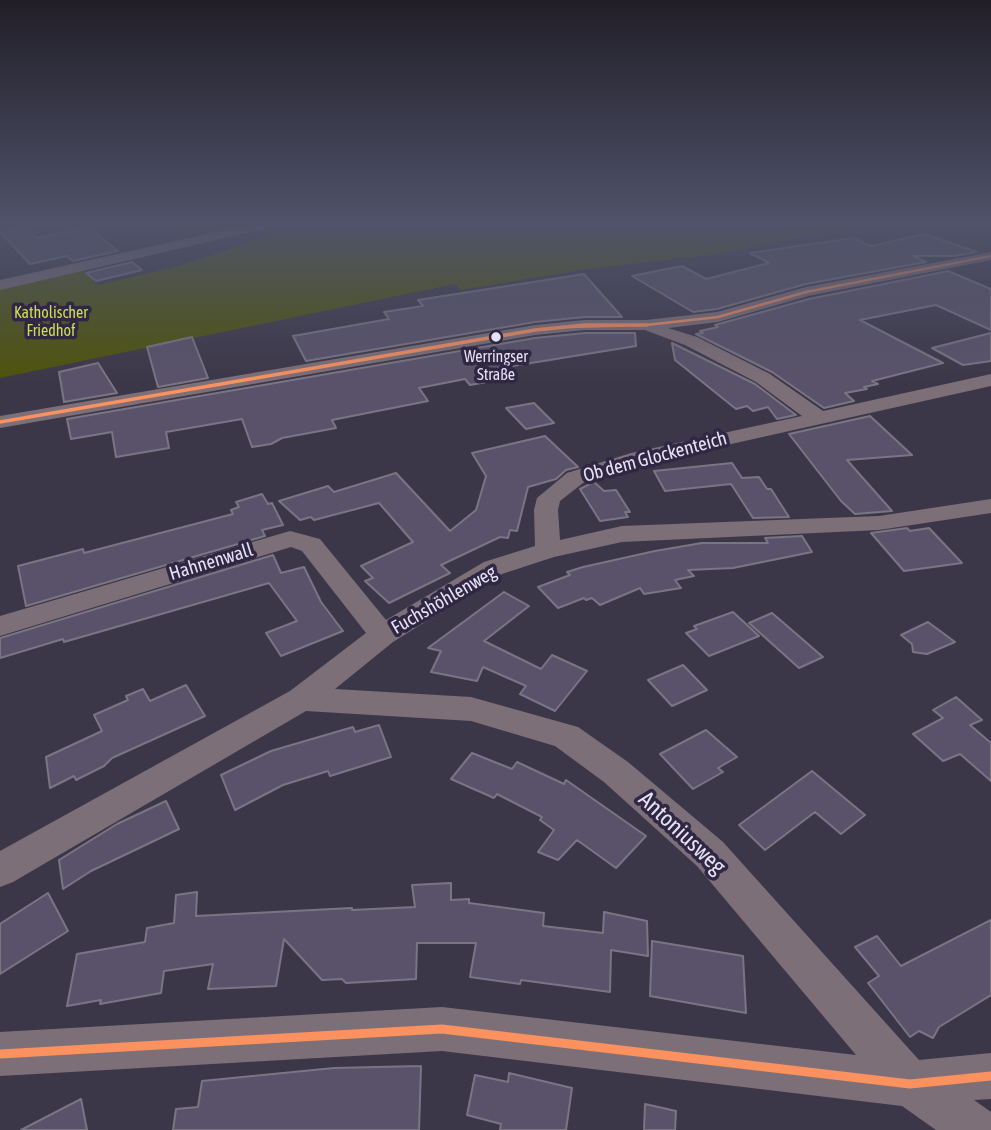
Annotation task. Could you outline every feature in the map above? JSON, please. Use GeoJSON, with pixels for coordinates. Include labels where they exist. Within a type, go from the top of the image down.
{"type":"FeatureCollection","features":[{"type":"Feature","properties":{"kind":"street"},"geometry":{"type":"LineString","coordinates":[[7,283],[39,276]]}},
{"type":"Feature","properties":{"kind":"street"},"geometry":{"type":"LineString","coordinates":[[0,422],[536,330],[646,325],[718,317],[806,292],[890,276]]}},
{"type":"Feature","properties":{"kind":"street"},"geometry":{"type":"LineString","coordinates":[[646,325],[691,341],[757,374],[819,418]]}},
{"type":"Feature","properties":{"kind":"street","name":"Ob dem Glockenteich"},"geometry":{"type":"LineString","coordinates":[[548,550],[546,510],[549,498],[575,478],[631,460],[991,380]]}},
{"type":"Feature","properties":{"kind":"street","name":"Fuchshöhlenweg"},"geometry":{"type":"LineString","coordinates":[[0,870],[301,699],[383,635],[493,568],[548,550],[622,534],[879,523],[991,506]]}},
{"type":"Feature","properties":{"kind":"street","name":"Hahnenwall"},"geometry":{"type":"LineString","coordinates":[[0,626],[290,539],[307,541],[311,545],[383,635]]}},
{"type":"Feature","properties":{"kind":"street","name":"Antoniusweg"},"geometry":{"type":"LineString","coordinates":[[301,699],[471,709],[566,736],[616,772],[710,854],[910,1084],[976,1130]]}},
{"type":"Feature","properties":{"kind":"street"},"geometry":{"type":"LineString","coordinates":[[0,1054],[442,1029],[910,1084],[991,1076]]}},
{"type":"Feature","properties":{"kind":"green space","name":"Katholischer Friedhof"},"geometry":{"type":"Polygon","coordinates":[[[54,276],[88,276],[98,285],[137,276],[547,276],[461,290],[455,284],[0,378],[0,289],[54,276]]]}},
{"type":"Feature","properties":{"kind":"building"},"geometry":{"type":"Polygon","coordinates":[[[89,276],[118,276],[96,281],[89,276]]]}},
{"type":"Feature","properties":{"kind":"building"},"geometry":{"type":"Polygon","coordinates":[[[586,276],[622,317],[585,317],[535,322],[306,361],[293,336],[389,319],[384,312],[423,306],[418,300],[586,276]]]}},
{"type":"Feature","properties":{"kind":"building"},"geometry":{"type":"Polygon","coordinates":[[[632,276],[700,276],[706,279],[719,276],[851,276],[806,284],[717,309],[693,312],[632,276]]]}},
{"type":"Feature","properties":{"kind":"building"},"geometry":{"type":"Polygon","coordinates":[[[925,276],[959,276],[991,289],[991,330],[936,305],[860,320],[943,363],[872,381],[878,384],[845,393],[854,401],[824,408],[772,372],[696,334],[718,327],[715,325],[809,299],[925,276]]]}},
{"type":"Feature","properties":{"kind":"building"},"geometry":{"type":"Polygon","coordinates":[[[585,333],[635,333],[636,346],[494,369],[504,379],[470,385],[465,379],[419,388],[428,401],[332,420],[336,428],[282,438],[271,444],[252,447],[242,419],[166,432],[169,448],[116,457],[112,432],[71,439],[67,419],[535,338],[585,333]]]}},
{"type":"Feature","properties":{"kind":"building"},"geometry":{"type":"Polygon","coordinates":[[[991,333],[991,361],[963,365],[932,348],[991,333]]]}},
{"type":"Feature","properties":{"kind":"building"},"geometry":{"type":"Polygon","coordinates":[[[192,337],[208,378],[158,387],[147,347],[192,337]]]}},
{"type":"Feature","properties":{"kind":"building"},"geometry":{"type":"Polygon","coordinates":[[[672,343],[755,384],[796,415],[777,419],[768,407],[753,411],[747,406],[736,409],[675,360],[672,343]]]}},
{"type":"Feature","properties":{"kind":"building"},"geometry":{"type":"Polygon","coordinates":[[[98,363],[117,393],[64,402],[59,372],[98,363]]]}},
{"type":"Feature","properties":{"kind":"building"},"geometry":{"type":"Polygon","coordinates":[[[534,403],[554,423],[526,429],[506,408],[534,403]]]}},
{"type":"Feature","properties":{"kind":"building"},"geometry":{"type":"Polygon","coordinates":[[[870,416],[912,455],[847,460],[892,511],[855,514],[841,501],[789,434],[870,416]]]}},
{"type":"Feature","properties":{"kind":"building"},"geometry":{"type":"Polygon","coordinates":[[[545,436],[578,467],[566,470],[556,479],[528,487],[517,531],[510,530],[508,538],[500,537],[441,565],[450,573],[389,603],[365,581],[373,578],[361,566],[413,542],[379,503],[314,520],[311,517],[300,520],[279,501],[328,486],[334,492],[396,473],[450,531],[476,510],[486,476],[472,453],[545,436]]]}},
{"type":"Feature","properties":{"kind":"building"},"geometry":{"type":"Polygon","coordinates":[[[732,463],[742,478],[759,477],[767,489],[771,489],[789,517],[753,518],[731,484],[665,491],[654,471],[732,463]]]}},
{"type":"Feature","properties":{"kind":"building"},"geometry":{"type":"Polygon","coordinates":[[[594,482],[604,491],[616,490],[630,512],[625,512],[628,517],[600,521],[580,489],[594,482]]]}},
{"type":"Feature","properties":{"kind":"building"},"geometry":{"type":"Polygon","coordinates":[[[262,494],[268,504],[272,503],[283,525],[262,530],[265,536],[26,606],[18,566],[83,549],[84,553],[233,514],[231,510],[239,507],[236,502],[262,494]]]}},
{"type":"Feature","properties":{"kind":"building"},"geometry":{"type":"Polygon","coordinates":[[[907,528],[910,531],[929,528],[962,563],[904,571],[871,533],[907,528]]]}},
{"type":"Feature","properties":{"kind":"building"},"geometry":{"type":"Polygon","coordinates":[[[802,536],[812,552],[733,568],[688,570],[694,576],[675,580],[681,588],[644,594],[640,588],[600,605],[592,598],[584,598],[558,608],[538,587],[583,567],[655,551],[702,543],[768,543],[765,538],[802,536]]]}},
{"type":"Feature","properties":{"kind":"building"},"geometry":{"type":"Polygon","coordinates":[[[273,555],[281,573],[304,567],[321,602],[343,631],[281,656],[266,633],[297,621],[269,583],[0,658],[0,638],[273,555]]]}},
{"type":"Feature","properties":{"kind":"building"},"geometry":{"type":"Polygon","coordinates":[[[504,592],[529,606],[484,641],[541,669],[552,655],[587,671],[555,711],[520,694],[526,686],[483,667],[477,681],[431,672],[441,651],[428,648],[504,592]]]}},
{"type":"Feature","properties":{"kind":"building"},"geometry":{"type":"Polygon","coordinates":[[[733,612],[759,636],[709,656],[686,633],[697,629],[694,626],[733,612]]]}},
{"type":"Feature","properties":{"kind":"building"},"geometry":{"type":"Polygon","coordinates":[[[772,613],[823,657],[799,668],[749,623],[772,613]]]}},
{"type":"Feature","properties":{"kind":"building"},"geometry":{"type":"Polygon","coordinates":[[[928,622],[955,642],[927,654],[913,652],[912,644],[901,635],[928,622]]]}},
{"type":"Feature","properties":{"kind":"building"},"geometry":{"type":"Polygon","coordinates":[[[683,665],[707,690],[672,706],[648,680],[683,665]]]}},
{"type":"Feature","properties":{"kind":"building"},"geometry":{"type":"Polygon","coordinates":[[[186,685],[205,716],[112,758],[104,766],[76,780],[74,776],[50,788],[46,757],[102,731],[94,715],[128,700],[126,696],[143,689],[150,701],[186,685]]]}},
{"type":"Feature","properties":{"kind":"building"},"geometry":{"type":"Polygon","coordinates":[[[956,697],[982,720],[970,725],[991,743],[991,781],[960,754],[943,761],[913,734],[943,718],[933,710],[956,697]]]}},
{"type":"Feature","properties":{"kind":"building"},"geometry":{"type":"Polygon","coordinates":[[[379,725],[391,757],[330,776],[328,771],[283,785],[235,810],[221,775],[271,751],[353,727],[355,732],[379,725]]]}},
{"type":"Feature","properties":{"kind":"building"},"geometry":{"type":"Polygon","coordinates":[[[706,730],[737,757],[718,768],[723,772],[693,789],[660,754],[706,730]]]}},
{"type":"Feature","properties":{"kind":"building"},"geometry":{"type":"Polygon","coordinates":[[[472,753],[512,769],[517,762],[564,784],[566,780],[646,836],[616,868],[577,840],[558,860],[538,852],[554,830],[540,820],[542,817],[497,794],[494,798],[451,779],[472,753]]]}},
{"type":"Feature","properties":{"kind":"building"},"geometry":{"type":"Polygon","coordinates":[[[812,771],[865,815],[841,834],[815,812],[765,850],[739,825],[812,771]]]}},
{"type":"Feature","properties":{"kind":"building"},"geometry":{"type":"Polygon","coordinates":[[[166,801],[179,829],[91,871],[63,889],[59,860],[117,824],[166,801]]]}},
{"type":"Feature","properties":{"kind":"building"},"geometry":{"type":"Polygon","coordinates":[[[451,883],[451,900],[469,899],[469,903],[544,913],[543,926],[603,933],[604,912],[647,921],[648,956],[611,950],[610,992],[521,980],[520,984],[470,977],[476,943],[417,943],[416,979],[346,983],[342,979],[322,980],[284,939],[276,986],[208,989],[213,964],[164,971],[161,993],[100,1004],[101,1000],[67,1006],[77,954],[145,942],[147,928],[174,923],[176,895],[197,892],[196,916],[352,910],[415,907],[412,885],[451,883]]]}},
{"type":"Feature","properties":{"kind":"building"},"geometry":{"type":"Polygon","coordinates":[[[48,893],[68,931],[0,974],[0,924],[48,893]]]}},
{"type":"Feature","properties":{"kind":"building"},"geometry":{"type":"Polygon","coordinates":[[[991,920],[991,995],[939,1027],[933,1038],[919,1031],[910,1037],[868,983],[879,976],[855,947],[877,936],[901,966],[991,920]]]}},
{"type":"Feature","properties":{"kind":"building"},"geometry":{"type":"Polygon","coordinates":[[[652,941],[743,956],[746,1013],[650,996],[652,941]]]}},
{"type":"Feature","properties":{"kind":"building"},"geometry":{"type":"Polygon","coordinates":[[[421,1066],[419,1130],[173,1130],[176,1109],[198,1107],[202,1081],[334,1068],[421,1066]]]}},
{"type":"Feature","properties":{"kind":"building"},"geometry":{"type":"Polygon","coordinates":[[[509,1073],[572,1088],[566,1130],[500,1130],[501,1124],[467,1115],[475,1075],[508,1082],[509,1073]]]}},
{"type":"Feature","properties":{"kind":"building"},"geometry":{"type":"Polygon","coordinates":[[[81,1099],[87,1130],[21,1130],[81,1099]]]}},
{"type":"Feature","properties":{"kind":"building"},"geometry":{"type":"Polygon","coordinates":[[[645,1104],[676,1111],[675,1130],[644,1130],[645,1104]]]}},
{"type":"Feature","properties":{"kind":"transit line"},"geometry":{"type":"LineString","coordinates":[[0,422],[535,330],[585,325],[646,325],[718,317],[806,292],[890,276]]}},
{"type":"Feature","properties":{"kind":"transit line"},"geometry":{"type":"LineString","coordinates":[[0,1054],[442,1029],[910,1084],[991,1076]]}},
{"type":"Feature","properties":{"kind":"place","name":"Werringser Straße"},"geometry":{"type":"Point","coordinates":[496,337]}}]}
